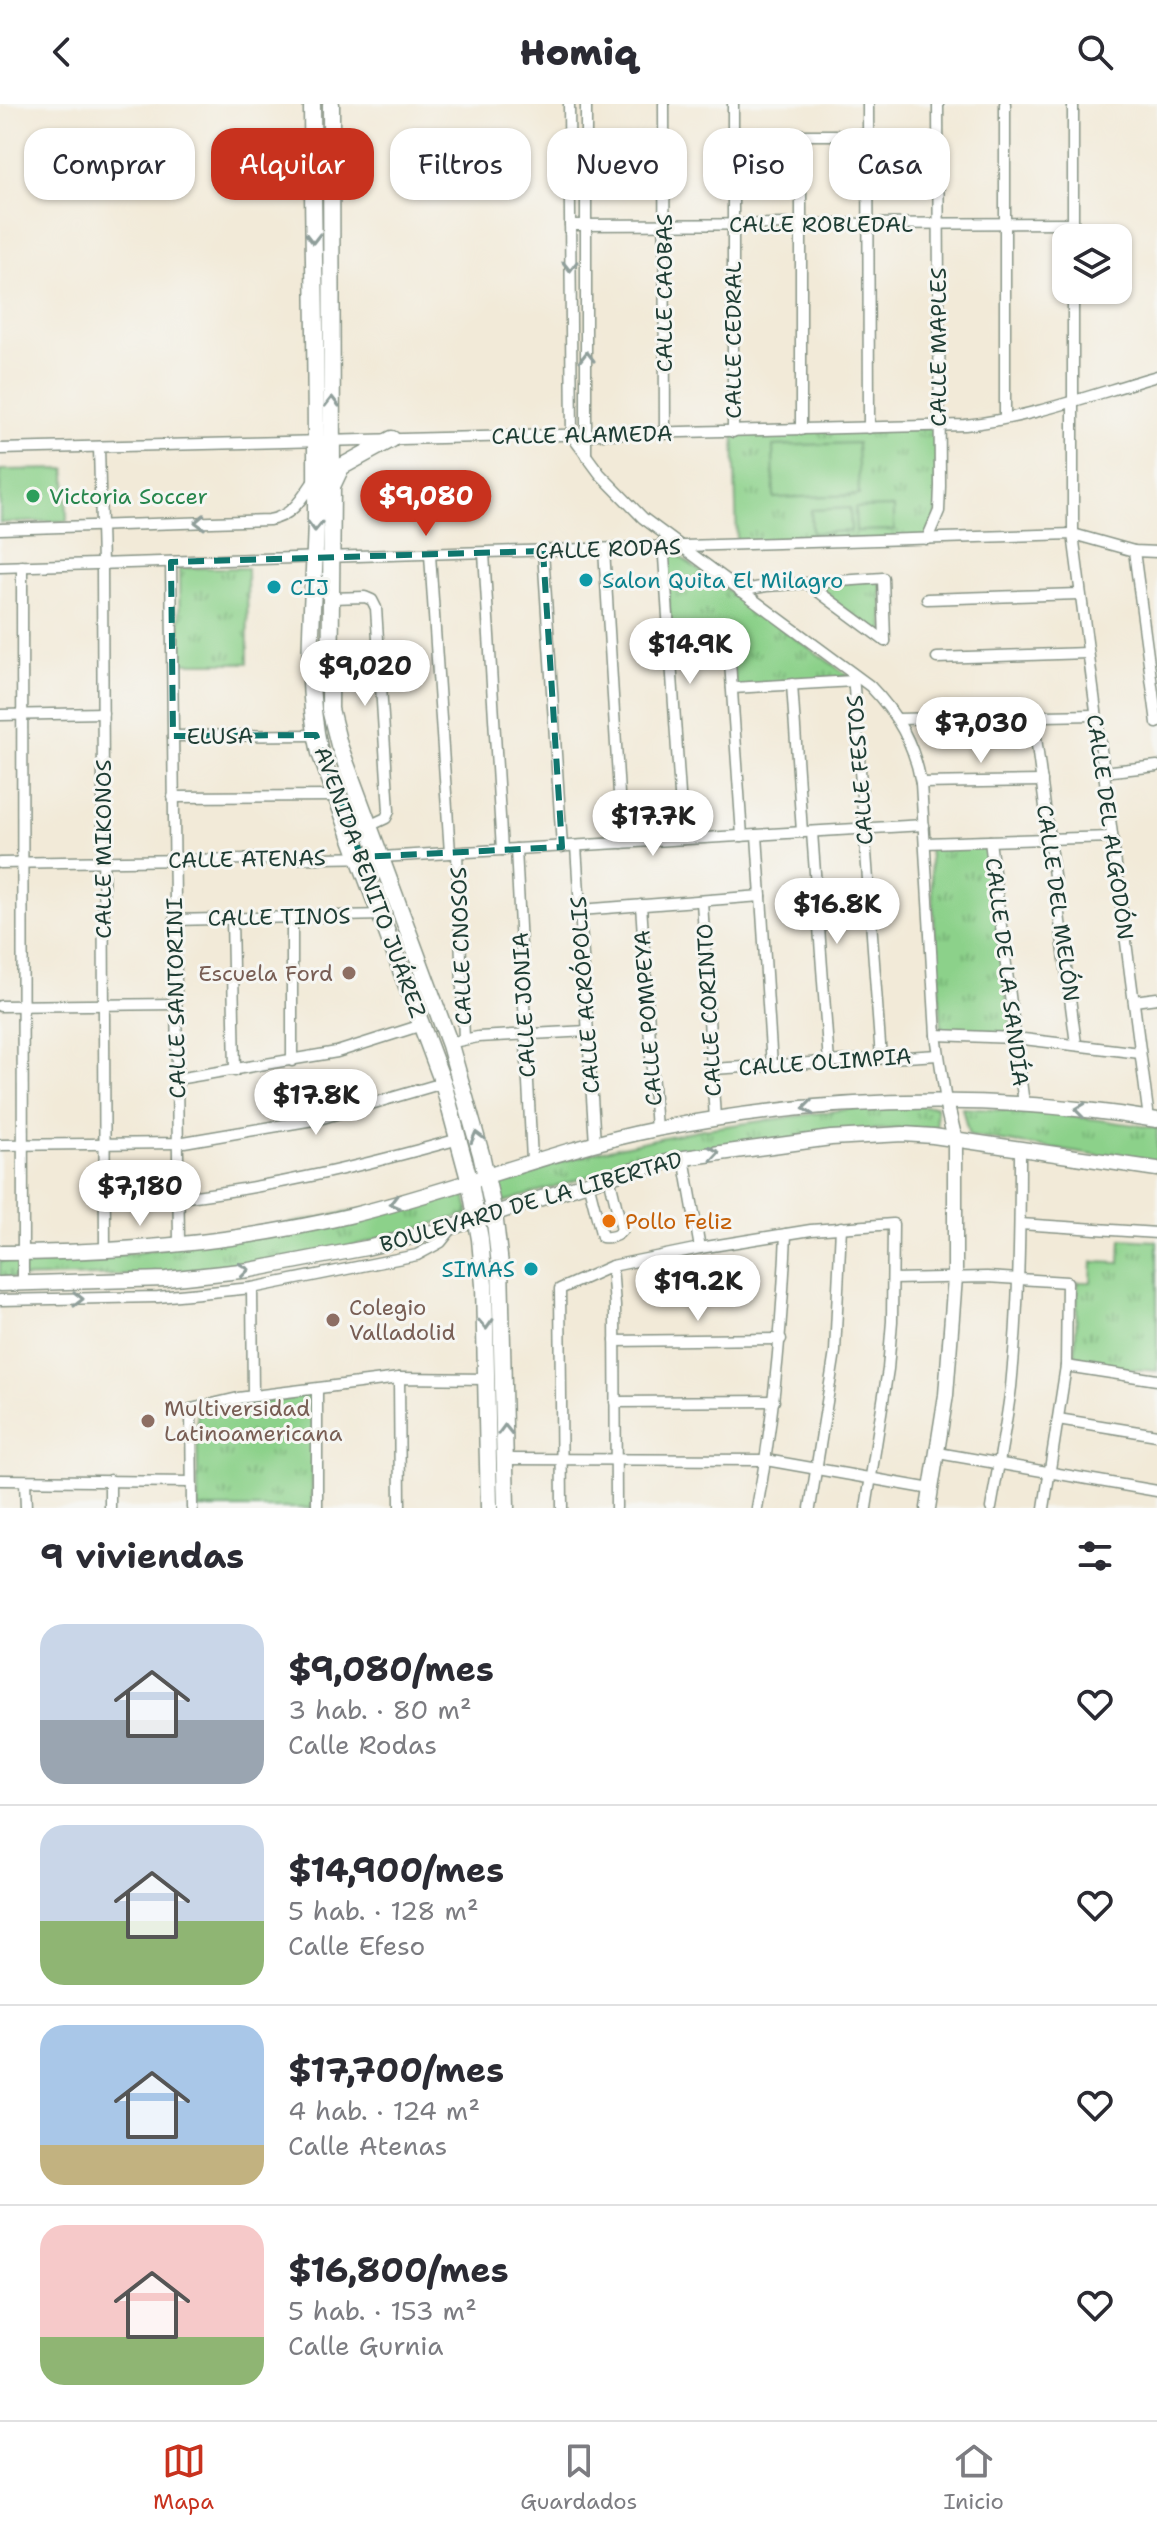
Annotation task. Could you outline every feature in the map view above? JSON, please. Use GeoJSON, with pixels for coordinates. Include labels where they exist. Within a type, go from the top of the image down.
{"type":"FeatureCollection","features":[{"type":"Feature","properties":{"kind":"main road","name":"AVENIDA BENITO JUÁREZ"},"geometry":{"type":"LineString","coordinates":[[312,104],[314,441],[322,558],[331,598],[331,718],[381,857],[457,1042],[478,1180],[500,1265],[506,1508]]}},
{"type":"Feature","properties":{"kind":"main road","name":"AVENIDA BENITO JUÁREZ"},"geometry":{"type":"LineString","coordinates":[[331,104],[332,485],[322,558],[311,689],[316,735],[443,1083],[459,1139],[478,1180]]}},
{"type":"Feature","properties":{"kind":"main road"},"geometry":{"type":"LineString","coordinates":[[332,485],[341,467],[392,439]]}},
{"type":"Feature","properties":{"kind":"main road"},"geometry":{"type":"LineString","coordinates":[[928,1508],[946,1395],[955,1277],[955,1140],[946,1102]]}},
{"type":"Feature","properties":{"kind":"main road","name":"BOULEVARD DE LA LIBERTAD"},"geometry":{"type":"LineString","coordinates":[[0,1253],[105,1251],[243,1235],[347,1217],[478,1180],[532,1160],[595,1144],[715,1119],[827,1106],[946,1102],[1024,1104],[1153,1120]]}},
{"type":"Feature","properties":{"kind":"main road","name":"BOULEVARD DE LA LIBERTAD"},"geometry":{"type":"LineString","coordinates":[[0,1284],[166,1279],[250,1270],[366,1248],[453,1227],[588,1182],[684,1158],[831,1138],[903,1134],[1157,1169]]}},
{"type":"Feature","properties":{"kind":"main road","name":"AVENIDA BENITO JUÁREZ"},"geometry":{"type":"LineString","coordinates":[[486,1216],[484,1285],[489,1508]]}},
{"type":"Feature","properties":{"kind":"street"},"geometry":{"type":"LineString","coordinates":[[569,104],[572,436],[619,497],[662,534],[870,686],[898,719],[912,748],[921,783],[936,1035],[946,1102]]}},
{"type":"Feature","properties":{"kind":"street"},"geometry":{"type":"LineString","coordinates":[[586,104],[586,456]]}},
{"type":"Feature","properties":{"kind":"street","name":"CALLE CAOBAS"},"geometry":{"type":"LineString","coordinates":[[664,104],[665,434]]}},
{"type":"Feature","properties":{"kind":"street","name":"CALLE CEDRAL"},"geometry":{"type":"LineString","coordinates":[[733,104],[733,128]]}},
{"type":"Feature","properties":{"kind":"street"},"geometry":{"type":"LineString","coordinates":[[868,104],[868,128]]}},
{"type":"Feature","properties":{"kind":"street","name":"CALLE MAPLES"},"geometry":{"type":"LineString","coordinates":[[927,539],[939,511],[938,104]]}},
{"type":"Feature","properties":{"kind":"street"},"geometry":{"type":"LineString","coordinates":[[1005,104],[1005,418]]}},
{"type":"Feature","properties":{"kind":"street"},"geometry":{"type":"LineString","coordinates":[[1073,104],[1073,223]]}},
{"type":"Feature","properties":{"kind":"street","name":"CALLE CEDRAL"},"geometry":{"type":"LineString","coordinates":[[733,200],[733,432]]}},
{"type":"Feature","properties":{"kind":"street"},"geometry":{"type":"LineString","coordinates":[[801,200],[801,430]]}},
{"type":"Feature","properties":{"kind":"street"},"geometry":{"type":"LineString","coordinates":[[868,200],[869,428]]}},
{"type":"Feature","properties":{"kind":"street","name":"CALLE ROBLEDAL"},"geometry":{"type":"LineString","coordinates":[[570,225],[1073,223]]}},
{"type":"Feature","properties":{"kind":"street","name":"CALLE DEL ALGODÓN"},"geometry":{"type":"LineString","coordinates":[[1073,304],[1073,534],[1140,1053],[1153,1120]]}},
{"type":"Feature","properties":{"kind":"street","name":"CALLE ALAMEDA"},"geometry":{"type":"LineString","coordinates":[[0,449],[938,426],[985,423],[1157,376]]}},
{"type":"Feature","properties":{"kind":"street","name":"CALLE MIKONOS"},"geometry":{"type":"LineString","coordinates":[[99,447],[105,1251]]}},
{"type":"Feature","properties":{"kind":"street"},"geometry":{"type":"LineString","coordinates":[[0,529],[279,518],[294,510],[316,479]]}},
{"type":"Feature","properties":{"kind":"street"},"geometry":{"type":"LineString","coordinates":[[662,534],[683,839]]}},
{"type":"Feature","properties":{"kind":"street","name":"CALLE RODAS"},"geometry":{"type":"LineString","coordinates":[[0,567],[1073,534],[1134,551],[1157,552]]}},
{"type":"Feature","properties":{"kind":"street"},"geometry":{"type":"LineString","coordinates":[[604,549],[622,843]]}},
{"type":"Feature","properties":{"kind":"street"},"geometry":{"type":"LineString","coordinates":[[543,551],[562,847]]}},
{"type":"Feature","properties":{"kind":"street"},"geometry":{"type":"LineString","coordinates":[[1134,551],[1157,723]]}},
{"type":"Feature","properties":{"kind":"street"},"geometry":{"type":"LineString","coordinates":[[484,553],[502,850]]}},
{"type":"Feature","properties":{"kind":"street","name":"CALLE CNOSOS"},"geometry":{"type":"LineString","coordinates":[[430,555],[454,853],[457,1042]]}},
{"type":"Feature","properties":{"kind":"street","name":"CALLE SANTORINI"},"geometry":{"type":"LineString","coordinates":[[171,562],[179,1243]]}},
{"type":"Feature","properties":{"kind":"street"},"geometry":{"type":"LineString","coordinates":[[22,566],[23,1284]]}},
{"type":"Feature","properties":{"kind":"street"},"geometry":{"type":"LineString","coordinates":[[740,591],[766,586],[883,578],[885,641],[808,584]]}},
{"type":"Feature","properties":{"kind":"street"},"geometry":{"type":"LineString","coordinates":[[927,599],[1079,594]]}},
{"type":"Feature","properties":{"kind":"street"},"geometry":{"type":"LineString","coordinates":[[331,598],[365,597],[372,600],[376,608],[389,811],[386,818],[369,826]]}},
{"type":"Feature","properties":{"kind":"street"},"geometry":{"type":"LineString","coordinates":[[669,637],[728,633],[742,836]]}},
{"type":"Feature","properties":{"kind":"street"},"geometry":{"type":"LineString","coordinates":[[937,658],[1087,653]]}},
{"type":"Feature","properties":{"kind":"street"},"geometry":{"type":"LineString","coordinates":[[732,688],[854,677]]}},
{"type":"Feature","properties":{"kind":"street","name":"CALLE FESTOS"},"geometry":{"type":"LineString","coordinates":[[854,677],[881,1058]]}},
{"type":"Feature","properties":{"kind":"street"},"geometry":{"type":"LineString","coordinates":[[792,684],[829,1063]]}},
{"type":"Feature","properties":{"kind":"street"},"geometry":{"type":"LineString","coordinates":[[0,715],[103,713]]}},
{"type":"Feature","properties":{"kind":"street","name":"CALLE DEL MELÓN"},"geometry":{"type":"LineString","coordinates":[[1033,715],[1076,1044]]}},
{"type":"Feature","properties":{"kind":"street"},"geometry":{"type":"LineString","coordinates":[[898,719],[1095,715]]}},
{"type":"Feature","properties":{"kind":"street","name":"ELUSA"},"geometry":{"type":"LineString","coordinates":[[173,736],[316,735]]}},
{"type":"Feature","properties":{"kind":"street"},"geometry":{"type":"LineString","coordinates":[[1103,772],[1157,766]]}},
{"type":"Feature","properties":{"kind":"street"},"geometry":{"type":"LineString","coordinates":[[921,783],[1042,781]]}},
{"type":"Feature","properties":{"kind":"street"},"geometry":{"type":"LineString","coordinates":[[173,797],[337,796]]}},
{"type":"Feature","properties":{"kind":"street","name":"CALLE ATENAS"},"geometry":{"type":"LineString","coordinates":[[0,863],[381,857],[924,825]]}},
{"type":"Feature","properties":{"kind":"street"},"geometry":{"type":"LineString","coordinates":[[757,835],[772,1066]]}},
{"type":"Feature","properties":{"kind":"street"},"geometry":{"type":"LineString","coordinates":[[925,843],[1112,837]]}},
{"type":"Feature","properties":{"kind":"street","name":"CALLE DE LA SANDÍA"},"geometry":{"type":"LineString","coordinates":[[990,841],[1024,1104]]}},
{"type":"Feature","properties":{"kind":"street","name":"CALLE ACRÓPOLIS"},"geometry":{"type":"LineString","coordinates":[[576,846],[595,1144]]}},
{"type":"Feature","properties":{"kind":"street","name":"CALLE JONIA"},"geometry":{"type":"LineString","coordinates":[[516,849],[532,1160]]}},
{"type":"Feature","properties":{"kind":"street"},"geometry":{"type":"LineString","coordinates":[[580,910],[761,896]]}},
{"type":"Feature","properties":{"kind":"street","name":"CALLE CORINTO"},"geometry":{"type":"LineString","coordinates":[[702,901],[715,1119]]}},
{"type":"Feature","properties":{"kind":"street","name":"CALLE POMPEYA"},"geometry":{"type":"LineString","coordinates":[[641,905],[656,1130]]}},
{"type":"Feature","properties":{"kind":"street","name":"CALLE TINOS"},"geometry":{"type":"LineString","coordinates":[[175,920],[383,915]]}},
{"type":"Feature","properties":{"kind":"street"},"geometry":{"type":"LineString","coordinates":[[292,917],[292,1061]]}},
{"type":"Feature","properties":{"kind":"street"},"geometry":{"type":"LineString","coordinates":[[232,918],[235,1071]]}},
{"type":"Feature","properties":{"kind":"street"},"geometry":{"type":"LineString","coordinates":[[1134,1001],[1157,998]]}},
{"type":"Feature","properties":{"kind":"street"},"geometry":{"type":"LineString","coordinates":[[0,1006],[176,1004]]}},
{"type":"Feature","properties":{"kind":"street"},"geometry":{"type":"LineString","coordinates":[[177,1079],[337,1052],[422,1025]]}},
{"type":"Feature","properties":{"kind":"street"},"geometry":{"type":"LineString","coordinates":[[457,1042],[588,1031]]}},
{"type":"Feature","properties":{"kind":"street"},"geometry":{"type":"LineString","coordinates":[[936,1035],[1015,1038],[1140,1053]]}},
{"type":"Feature","properties":{"kind":"street","name":"CALLE OLIMPIA"},"geometry":{"type":"LineString","coordinates":[[712,1069],[938,1055]]}},
{"type":"Feature","properties":{"kind":"street"},"geometry":{"type":"LineString","coordinates":[[0,1145],[178,1143],[319,1119],[443,1083]]}},
{"type":"Feature","properties":{"kind":"street"},"geometry":{"type":"LineString","coordinates":[[179,1198],[250,1190],[317,1176],[459,1139]]}},
{"type":"Feature","properties":{"kind":"street"},"geometry":{"type":"LineString","coordinates":[[991,1508],[1010,1390],[1018,1278],[1020,1148]]}},
{"type":"Feature","properties":{"kind":"street"},"geometry":{"type":"LineString","coordinates":[[684,1158],[700,1248]]}},
{"type":"Feature","properties":{"kind":"street"},"geometry":{"type":"LineString","coordinates":[[588,1182],[602,1237],[618,1235],[622,1230],[609,1176]]}},
{"type":"Feature","properties":{"kind":"street"},"geometry":{"type":"LineString","coordinates":[[562,1508],[560,1289],[612,1266],[700,1248],[841,1227],[893,1224],[888,1369],[866,1508]]}},
{"type":"Feature","properties":{"kind":"street"},"geometry":{"type":"LineString","coordinates":[[1020,1224],[1157,1233]]}},
{"type":"Feature","properties":{"kind":"street"},"geometry":{"type":"LineString","coordinates":[[0,1300],[158,1297],[252,1288],[417,1255],[441,1242],[453,1227]]}},
{"type":"Feature","properties":{"kind":"street"},"geometry":{"type":"LineString","coordinates":[[810,1508],[835,1352],[841,1227]]}},
{"type":"Feature","properties":{"kind":"street"},"geometry":{"type":"LineString","coordinates":[[757,1508],[781,1339],[786,1234]]}},
{"type":"Feature","properties":{"kind":"street"},"geometry":{"type":"LineString","coordinates":[[612,1266],[616,1508]]}},
{"type":"Feature","properties":{"kind":"street"},"geometry":{"type":"LineString","coordinates":[[893,1279],[1018,1278],[1067,1282],[1066,1366],[1044,1508]]}},
{"type":"Feature","properties":{"kind":"street"},"geometry":{"type":"LineString","coordinates":[[252,1288],[253,1396]]}},
{"type":"Feature","properties":{"kind":"street"},"geometry":{"type":"LineString","coordinates":[[615,1341],[781,1339]]}},
{"type":"Feature","properties":{"kind":"street"},"geometry":{"type":"LineString","coordinates":[[1066,1366],[1157,1380]]}},
{"type":"Feature","properties":{"kind":"street"},"geometry":{"type":"LineString","coordinates":[[192,1508],[191,1409],[253,1396],[399,1378],[487,1379]]}},
{"type":"Feature","properties":{"kind":"street"},"geometry":{"type":"LineString","coordinates":[[399,1378],[400,1508]]}},
{"type":"Feature","properties":{"kind":"street"},"geometry":{"type":"LineString","coordinates":[[317,1389],[317,1508]]}},
{"type":"Feature","properties":{"kind":"street"},"geometry":{"type":"LineString","coordinates":[[615,1402],[774,1401]]}},
{"type":"Feature","properties":{"kind":"street"},"geometry":{"type":"LineString","coordinates":[[1058,1419],[1157,1435]]}},
{"type":"Feature","properties":{"kind":"street"},"geometry":{"type":"LineString","coordinates":[[938,1453],[1157,1491]]}},
{"type":"Feature","properties":{"kind":"street"},"geometry":{"type":"LineString","coordinates":[[506,1459],[766,1460],[931,1489]]}},
{"type":"Feature","properties":{"kind":"street"},"geometry":{"type":"LineString","coordinates":[[0,1480],[191,1482]]}},
{"type":"Feature","properties":{"kind":"street"},"geometry":{"type":"LineString","coordinates":[[110,1480],[110,1508]]}},
{"type":"Feature","properties":{"kind":"street"},"geometry":{"type":"LineString","coordinates":[[25,1481],[26,1508]]}},
{"type":"Feature","properties":{"kind":"highlighted area"},"geometry":{"type":"Polygon","coordinates":[[[543,551],[562,847],[361,857],[316,735],[173,736],[171,562],[543,551]]]}},
{"type":"Feature","properties":{"kind":"green space"},"geometry":{"type":"Polygon","coordinates":[[[937,427],[938,510],[927,538],[737,544],[734,433],[937,427]]]}},
{"type":"Feature","properties":{"kind":"green space"},"geometry":{"type":"Polygon","coordinates":[[[857,443],[859,495],[774,498],[773,446],[857,443]]]}},
{"type":"Feature","properties":{"kind":"green space","name":"Victoria Soccer"},"geometry":{"type":"Polygon","coordinates":[[[66,469],[67,521],[0,523],[0,470],[66,469]]]}},
{"type":"Feature","properties":{"kind":"green space"},"geometry":{"type":"Polygon","coordinates":[[[894,507],[894,530],[856,531],[855,508],[894,507]]]}},
{"type":"Feature","properties":{"kind":"green space"},"geometry":{"type":"Polygon","coordinates":[[[850,508],[851,531],[812,533],[811,510],[850,508]]]}},
{"type":"Feature","properties":{"kind":"green space"},"geometry":{"type":"Polygon","coordinates":[[[665,550],[673,552],[849,676],[731,689],[725,630],[671,633],[665,550]]]}},
{"type":"Feature","properties":{"kind":"green space"},"geometry":{"type":"Polygon","coordinates":[[[179,568],[247,568],[248,663],[180,663],[179,568]]]}},
{"type":"Feature","properties":{"kind":"green space"},"geometry":{"type":"Polygon","coordinates":[[[881,579],[885,639],[810,585],[881,579]]]}},
{"type":"Feature","properties":{"kind":"green space"},"geometry":{"type":"Polygon","coordinates":[[[987,843],[1012,1035],[942,1032],[929,846],[987,843]]]}},
{"type":"Feature","properties":{"kind":"green space"},"geometry":{"type":"Polygon","coordinates":[[[936,1106],[937,1128],[864,1130],[625,1165],[498,1204],[494,1182],[590,1153],[697,1130],[862,1107],[936,1106]]]}},
{"type":"Feature","properties":{"kind":"green space"},"geometry":{"type":"Polygon","coordinates":[[[962,1108],[1050,1113],[1157,1128],[1157,1165],[969,1136],[962,1108]]]}},
{"type":"Feature","properties":{"kind":"green space"},"geometry":{"type":"Polygon","coordinates":[[[465,1190],[469,1214],[299,1258],[172,1273],[0,1278],[0,1261],[136,1253],[465,1190]]]}},
{"type":"Feature","properties":{"kind":"green space"},"geometry":{"type":"Polygon","coordinates":[[[1121,1239],[1157,1241],[1157,1371],[1093,1366],[1075,1354],[1078,1282],[1091,1282],[1092,1262],[1120,1263],[1121,1239]]]}},
{"type":"Feature","properties":{"kind":"green space"},"geometry":{"type":"Polygon","coordinates":[[[313,1394],[312,1508],[198,1508],[197,1413],[313,1394]]]}},
{"type":"Feature","properties":{"kind":"place","name":"Victoria Soccer"},"geometry":{"type":"Point","coordinates":[33,496]}},
{"type":"Feature","properties":{"kind":"place","name":"Salon Quita El Milagro"},"geometry":{"type":"Point","coordinates":[586,580]}},
{"type":"Feature","properties":{"kind":"place","name":"CIJ"},"geometry":{"type":"Point","coordinates":[274,587]}},
{"type":"Feature","properties":{"kind":"place","name":"Escuela Ford"},"geometry":{"type":"Point","coordinates":[349,973]}},
{"type":"Feature","properties":{"kind":"place","name":"Pollo Feliz"},"geometry":{"type":"Point","coordinates":[609,1221]}},
{"type":"Feature","properties":{"kind":"place","name":"SIMAS"},"geometry":{"type":"Point","coordinates":[531,1269]}},
{"type":"Feature","properties":{"kind":"place","name":"Colegio Valladolid"},"geometry":{"type":"Point","coordinates":[333,1320]}},
{"type":"Feature","properties":{"kind":"place","name":"Multiversidad Latinoamericana"},"geometry":{"type":"Point","coordinates":[148,1421]}}]}
